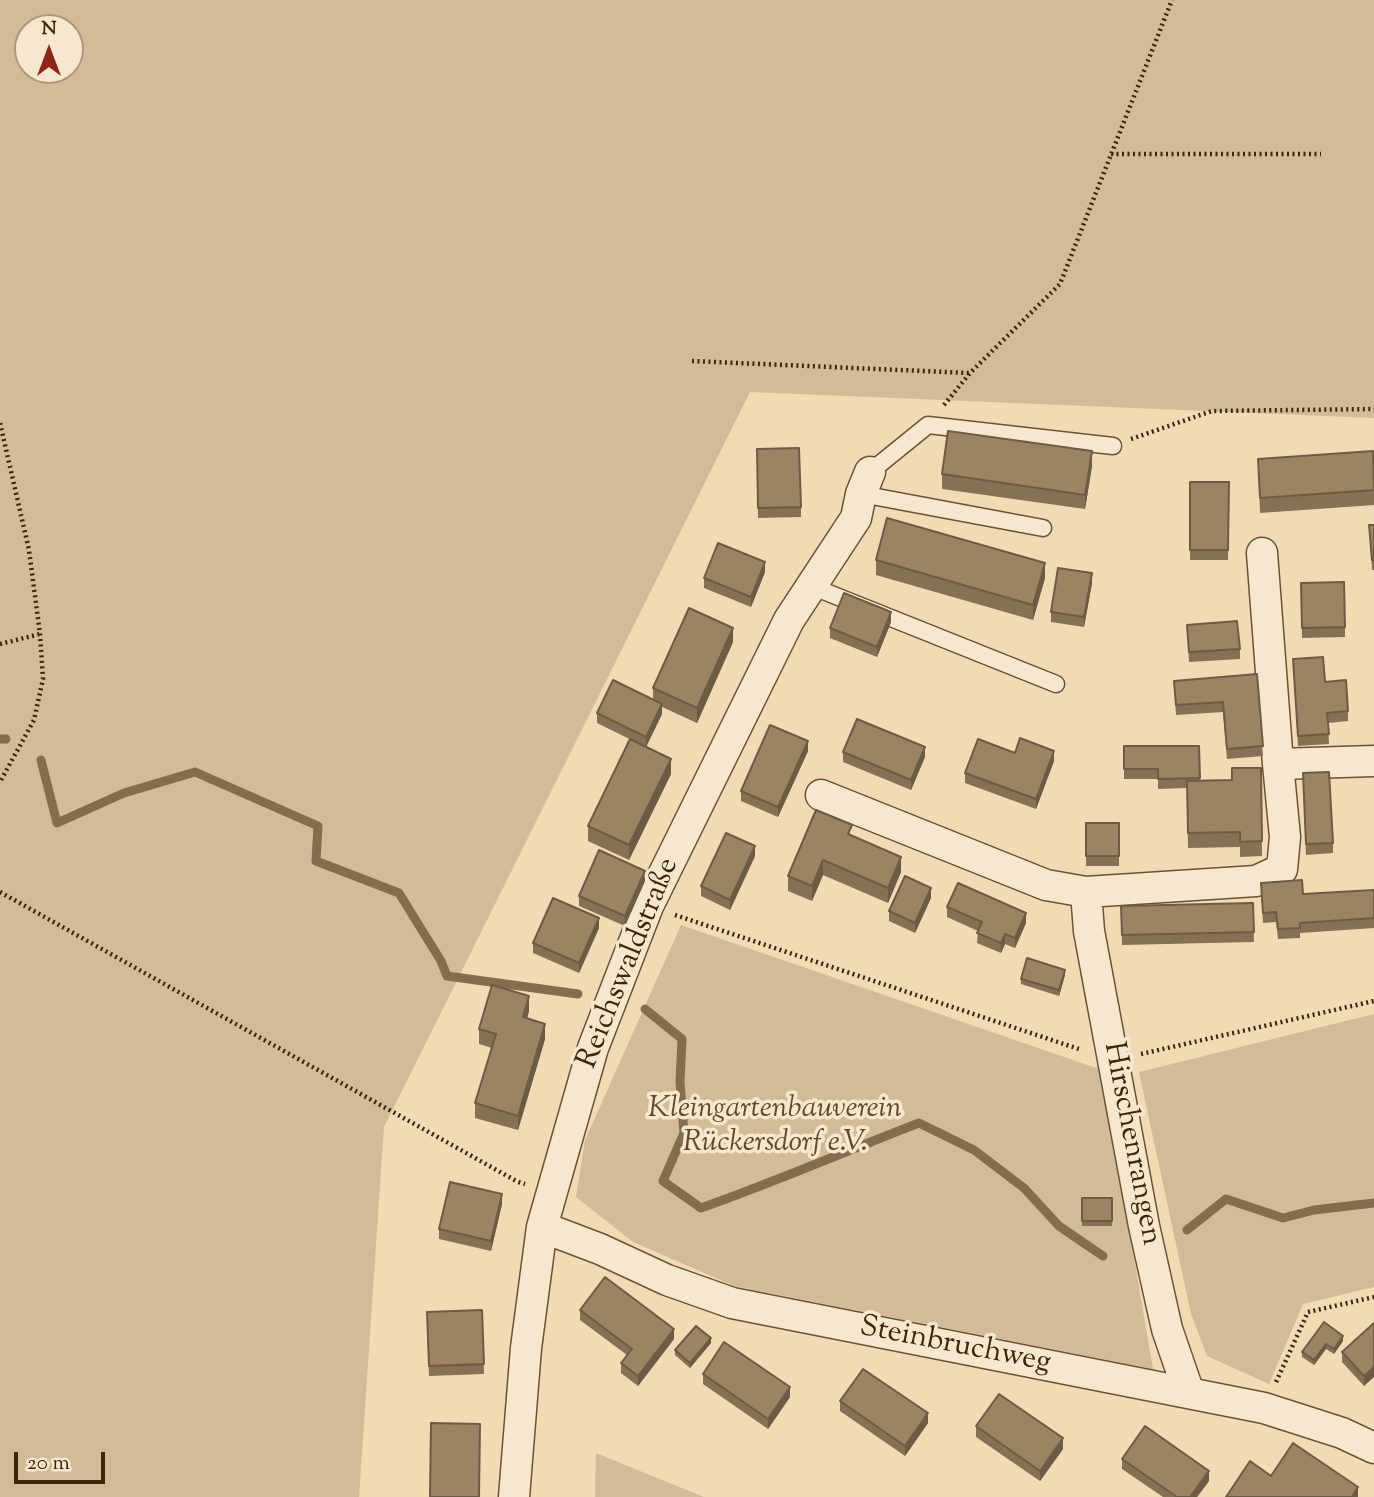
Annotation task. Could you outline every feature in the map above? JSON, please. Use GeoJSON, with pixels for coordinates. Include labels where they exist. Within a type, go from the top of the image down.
{"type":"FeatureCollection","features":[{"type":"Feature","properties":{"kind":"street","name":"Reichswaldstraße"},"geometry":{"type":"LineString","coordinates":[[514,1497],[526,1348],[542,1227],[593,1048],[648,906],[789,620],[856,518],[865,483]]}},
{"type":"Feature","properties":{"kind":"street"},"geometry":{"type":"LineString","coordinates":[[821,795],[1046,885],[1086,892],[1256,881],[1282,869],[1285,837],[1262,552]]}},
{"type":"Feature","properties":{"kind":"street"},"geometry":{"type":"LineString","coordinates":[[1278,764],[1374,761]]}},
{"type":"Feature","properties":{"kind":"street","name":"Hirschenrangen"},"geometry":{"type":"LineString","coordinates":[[1086,892],[1089,931],[1144,1226],[1167,1329],[1189,1393]]}},
{"type":"Feature","properties":{"kind":"street","name":"Steinbruchweg"},"geometry":{"type":"LineString","coordinates":[[542,1227],[600,1249],[667,1280],[732,1303],[1264,1408],[1342,1433],[1374,1448]]}},
{"type":"Feature","properties":{"kind":"lane"},"geometry":{"type":"LineString","coordinates":[[865,483],[928,425],[1113,446]]}},
{"type":"Feature","properties":{"kind":"lane"},"geometry":{"type":"LineString","coordinates":[[865,483],[1043,528]]}},
{"type":"Feature","properties":{"kind":"lane"},"geometry":{"type":"LineString","coordinates":[[811,586],[1056,684]]}},
{"type":"Feature","properties":{"kind":"path"},"geometry":{"type":"LineString","coordinates":[[928,425],[970,373],[1060,284],[1172,0]]}},
{"type":"Feature","properties":{"kind":"path"},"geometry":{"type":"LineString","coordinates":[[1111,154],[1321,154]]}},
{"type":"Feature","properties":{"kind":"path"},"geometry":{"type":"LineString","coordinates":[[692,361],[970,373]]}},
{"type":"Feature","properties":{"kind":"path"},"geometry":{"type":"LineString","coordinates":[[1113,446],[1212,411],[1374,409]]}},
{"type":"Feature","properties":{"kind":"path"},"geometry":{"type":"LineString","coordinates":[[0,423],[29,550],[43,679],[34,720],[0,782]]}},
{"type":"Feature","properties":{"kind":"path"},"geometry":{"type":"LineString","coordinates":[[0,644],[40,634]]}},
{"type":"Feature","properties":{"kind":"path"},"geometry":{"type":"LineString","coordinates":[[0,892],[518,1182],[553,1192]]}},
{"type":"Feature","properties":{"kind":"path"},"geometry":{"type":"LineString","coordinates":[[648,906],[1113,1060],[1374,1002]]}},
{"type":"Feature","properties":{"kind":"path"},"geometry":{"type":"LineString","coordinates":[[1264,1408],[1308,1312],[1374,1297]]}},
{"type":"Feature","properties":{"kind":"green space"},"geometry":{"type":"Polygon","coordinates":[[[0,0],[1374,0],[1374,418],[750,392],[384,1127],[359,1497],[0,1497],[0,0]]]}},
{"type":"Feature","properties":{"kind":"green space","name":"Kleingartenbauverein Rückersdorf e.V."},"geometry":{"type":"Polygon","coordinates":[[[681,925],[1102,1070],[1153,1369],[734,1286],[633,1242],[576,1197],[585,1140],[681,925]]]}},
{"type":"Feature","properties":{"kind":"green space"},"geometry":{"type":"Polygon","coordinates":[[[1374,1014],[1374,1287],[1303,1304],[1269,1384],[1207,1356],[1191,1314],[1139,1072],[1374,1014]]]}},
{"type":"Feature","properties":{"kind":"green space"},"geometry":{"type":"Polygon","coordinates":[[[596,1453],[704,1497],[595,1497],[596,1453]]]}},
{"type":"Feature","properties":{"kind":"building"},"geometry":{"type":"Polygon","coordinates":[[[948,431],[1092,451],[1085,495],[942,474],[948,431]]]}},
{"type":"Feature","properties":{"kind":"building"},"geometry":{"type":"Polygon","coordinates":[[[799,448],[801,507],[758,508],[757,449],[799,448]]]}},
{"type":"Feature","properties":{"kind":"building"},"geometry":{"type":"Polygon","coordinates":[[[1373,451],[1374,490],[1260,498],[1258,459],[1373,451]]]}},
{"type":"Feature","properties":{"kind":"building"},"geometry":{"type":"Polygon","coordinates":[[[1190,482],[1229,482],[1228,550],[1190,550],[1190,482]]]}},
{"type":"Feature","properties":{"kind":"building"},"geometry":{"type":"Polygon","coordinates":[[[887,518],[1045,563],[1033,605],[876,560],[887,518]]]}},
{"type":"Feature","properties":{"kind":"building"},"geometry":{"type":"Polygon","coordinates":[[[1369,525],[1374,525],[1374,560],[1372,560],[1369,525]]]}},
{"type":"Feature","properties":{"kind":"building"},"geometry":{"type":"Polygon","coordinates":[[[718,543],[765,562],[751,597],[704,578],[718,543]]]}},
{"type":"Feature","properties":{"kind":"building"},"geometry":{"type":"Polygon","coordinates":[[[1058,568],[1092,573],[1084,617],[1051,612],[1058,568]]]}},
{"type":"Feature","properties":{"kind":"building"},"geometry":{"type":"Polygon","coordinates":[[[1344,582],[1345,627],[1302,628],[1301,583],[1344,582]]]}},
{"type":"Feature","properties":{"kind":"building"},"geometry":{"type":"Polygon","coordinates":[[[844,593],[891,612],[877,647],[830,628],[844,593]]]}},
{"type":"Feature","properties":{"kind":"building"},"geometry":{"type":"Polygon","coordinates":[[[689,608],[733,628],[697,708],[653,688],[689,608]]]}},
{"type":"Feature","properties":{"kind":"building"},"geometry":{"type":"Polygon","coordinates":[[[1237,621],[1240,649],[1189,652],[1187,625],[1237,621]]]}},
{"type":"Feature","properties":{"kind":"building"},"geometry":{"type":"Polygon","coordinates":[[[1323,657],[1325,682],[1346,680],[1348,711],[1327,713],[1329,734],[1298,736],[1293,659],[1323,657]]]}},
{"type":"Feature","properties":{"kind":"building"},"geometry":{"type":"Polygon","coordinates":[[[1257,674],[1263,746],[1227,749],[1223,702],[1176,705],[1174,681],[1257,674]]]}},
{"type":"Feature","properties":{"kind":"building"},"geometry":{"type":"Polygon","coordinates":[[[613,680],[662,704],[646,737],[597,713],[613,680]]]}},
{"type":"Feature","properties":{"kind":"building"},"geometry":{"type":"Polygon","coordinates":[[[857,719],[925,747],[911,780],[843,752],[857,719]]]}},
{"type":"Feature","properties":{"kind":"building"},"geometry":{"type":"Polygon","coordinates":[[[770,725],[808,741],[778,807],[741,791],[770,725]]]}},
{"type":"Feature","properties":{"kind":"building"},"geometry":{"type":"Polygon","coordinates":[[[1020,738],[1054,751],[1036,799],[965,773],[978,739],[1015,753],[1020,738]]]}},
{"type":"Feature","properties":{"kind":"building"},"geometry":{"type":"Polygon","coordinates":[[[630,739],[671,759],[629,845],[588,826],[630,739]]]}},
{"type":"Feature","properties":{"kind":"building"},"geometry":{"type":"Polygon","coordinates":[[[1124,746],[1199,746],[1200,778],[1158,779],[1158,769],[1124,769],[1124,746]]]}},
{"type":"Feature","properties":{"kind":"building"},"geometry":{"type":"Polygon","coordinates":[[[1232,768],[1261,768],[1262,841],[1240,842],[1240,832],[1188,833],[1187,781],[1232,780],[1232,768]]]}},
{"type":"Feature","properties":{"kind":"building"},"geometry":{"type":"Polygon","coordinates":[[[1329,772],[1333,843],[1306,844],[1303,773],[1329,772]]]}},
{"type":"Feature","properties":{"kind":"building"},"geometry":{"type":"Polygon","coordinates":[[[816,810],[852,825],[848,834],[901,857],[888,888],[823,860],[812,886],[788,876],[816,810]]]}},
{"type":"Feature","properties":{"kind":"building"},"geometry":{"type":"Polygon","coordinates":[[[1086,823],[1119,823],[1119,856],[1086,856],[1086,823]]]}},
{"type":"Feature","properties":{"kind":"building"},"geometry":{"type":"Polygon","coordinates":[[[726,833],[755,846],[730,900],[701,886],[726,833]]]}},
{"type":"Feature","properties":{"kind":"building"},"geometry":{"type":"Polygon","coordinates":[[[599,850],[645,871],[625,916],[579,896],[599,850]]]}},
{"type":"Feature","properties":{"kind":"building"},"geometry":{"type":"Polygon","coordinates":[[[905,876],[931,888],[915,923],[889,911],[905,876]]]}},
{"type":"Feature","properties":{"kind":"building"},"geometry":{"type":"Polygon","coordinates":[[[1302,880],[1303,894],[1374,890],[1374,918],[1300,923],[1300,928],[1278,929],[1276,912],[1263,913],[1261,883],[1302,880]]]}},
{"type":"Feature","properties":{"kind":"building"},"geometry":{"type":"Polygon","coordinates":[[[958,883],[1026,913],[1015,938],[1005,934],[1001,943],[977,933],[982,922],[947,907],[958,883]]]}},
{"type":"Feature","properties":{"kind":"building"},"geometry":{"type":"Polygon","coordinates":[[[553,898],[599,918],[579,963],[533,943],[553,898]]]}},
{"type":"Feature","properties":{"kind":"building"},"geometry":{"type":"Polygon","coordinates":[[[1253,903],[1254,932],[1122,935],[1121,906],[1253,903]]]}},
{"type":"Feature","properties":{"kind":"building"},"geometry":{"type":"Polygon","coordinates":[[[1027,958],[1065,970],[1059,990],[1021,979],[1027,958]]]}},
{"type":"Feature","properties":{"kind":"building"},"geometry":{"type":"Polygon","coordinates":[[[492,985],[529,996],[523,1017],[545,1024],[518,1116],[475,1103],[496,1034],[479,1029],[492,985]]]}},
{"type":"Feature","properties":{"kind":"building"},"geometry":{"type":"Polygon","coordinates":[[[450,1182],[502,1194],[491,1241],[439,1229],[450,1182]]]}},
{"type":"Feature","properties":{"kind":"building"},"geometry":{"type":"Polygon","coordinates":[[[1082,1198],[1112,1198],[1112,1221],[1082,1221],[1082,1198]]]}},
{"type":"Feature","properties":{"kind":"building"},"geometry":{"type":"Polygon","coordinates":[[[605,1277],[674,1329],[638,1376],[621,1363],[632,1349],[580,1310],[605,1277]]]}},
{"type":"Feature","properties":{"kind":"building"},"geometry":{"type":"Polygon","coordinates":[[[482,1310],[484,1364],[429,1366],[427,1312],[482,1310]]]}},
{"type":"Feature","properties":{"kind":"building"},"geometry":{"type":"Polygon","coordinates":[[[1324,1322],[1343,1336],[1334,1349],[1326,1344],[1314,1360],[1302,1352],[1324,1322]]]}},
{"type":"Feature","properties":{"kind":"building"},"geometry":{"type":"Polygon","coordinates":[[[1374,1323],[1374,1367],[1364,1376],[1342,1352],[1374,1323]]]}},
{"type":"Feature","properties":{"kind":"building"},"geometry":{"type":"Polygon","coordinates":[[[696,1326],[711,1338],[690,1363],[675,1350],[696,1326]]]}},
{"type":"Feature","properties":{"kind":"building"},"geometry":{"type":"Polygon","coordinates":[[[724,1342],[790,1387],[768,1419],[703,1374],[724,1342]]]}},
{"type":"Feature","properties":{"kind":"building"},"geometry":{"type":"Polygon","coordinates":[[[863,1369],[928,1413],[905,1446],[840,1401],[863,1369]]]}},
{"type":"Feature","properties":{"kind":"building"},"geometry":{"type":"Polygon","coordinates":[[[999,1394],[1063,1438],[1040,1471],[976,1426],[999,1394]]]}},
{"type":"Feature","properties":{"kind":"building"},"geometry":{"type":"Polygon","coordinates":[[[431,1423],[480,1424],[479,1497],[430,1497],[431,1423]]]}},
{"type":"Feature","properties":{"kind":"building"},"geometry":{"type":"Polygon","coordinates":[[[1145,1426],[1209,1471],[1190,1497],[1177,1497],[1122,1459],[1145,1426]]]}},
{"type":"Feature","properties":{"kind":"building"},"geometry":{"type":"Polygon","coordinates":[[[1293,1443],[1358,1487],[1352,1497],[1226,1497],[1250,1461],[1271,1476],[1293,1443]]]}},
{"type":"Feature","properties":{"kind":"waterway"},"geometry":{"type":"LineString","coordinates":[[0,739],[6,739]]}},
{"type":"Feature","properties":{"kind":"waterway"},"geometry":{"type":"LineString","coordinates":[[41,760],[57,823],[124,793],[195,772],[318,826],[316,861],[399,893],[441,961],[447,976],[578,994]]}},
{"type":"Feature","properties":{"kind":"waterway"},"geometry":{"type":"LineString","coordinates":[[645,1009],[682,1039],[680,1082],[684,1133],[663,1181],[701,1208],[919,1123],[974,1150],[1024,1188],[1059,1226],[1103,1256]]}},
{"type":"Feature","properties":{"kind":"waterway"},"geometry":{"type":"LineString","coordinates":[[1187,1230],[1226,1199],[1283,1218],[1314,1210],[1374,1203]]}}]}
